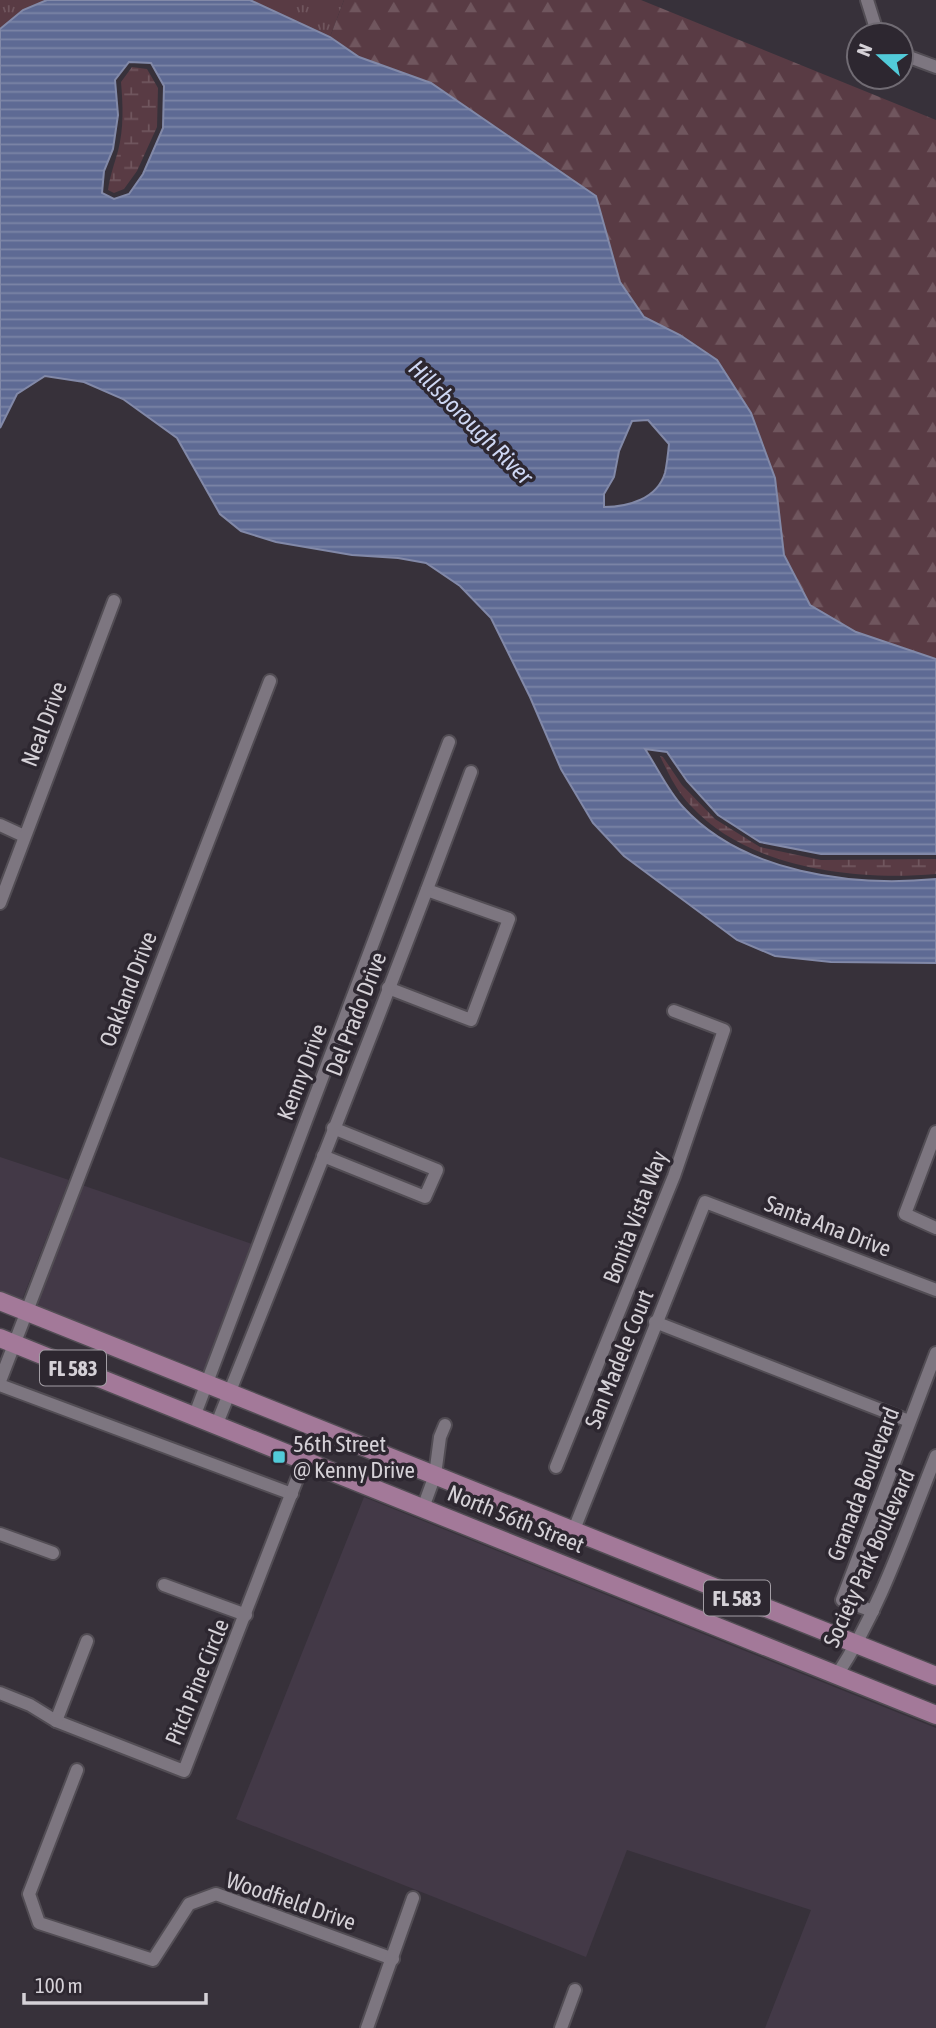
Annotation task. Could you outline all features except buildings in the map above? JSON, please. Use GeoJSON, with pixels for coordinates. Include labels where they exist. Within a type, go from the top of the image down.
{"type":"FeatureCollection","features":[{"type":"Feature","properties":{"kind":"main road","name":"North 56th Street"},"geometry":{"type":"LineString","coordinates":[[0,1301],[936,1676]]}},
{"type":"Feature","properties":{"kind":"main road","name":"North 56th Street"},"geometry":{"type":"LineString","coordinates":[[7,1341],[936,1715]]}},
{"type":"Feature","properties":{"kind":"street"},"geometry":{"type":"LineString","coordinates":[[867,0],[874,21]]}},
{"type":"Feature","properties":{"kind":"street"},"geometry":{"type":"LineString","coordinates":[[915,59],[936,67]]}},
{"type":"Feature","properties":{"kind":"street","name":"Neal Drive"},"geometry":{"type":"LineString","coordinates":[[0,903],[114,601]]}},
{"type":"Feature","properties":{"kind":"street","name":"Oakland Drive"},"geometry":{"type":"LineString","coordinates":[[7,1341],[26,1311],[270,681]]}},
{"type":"Feature","properties":{"kind":"street","name":"Kenny Drive"},"geometry":{"type":"LineString","coordinates":[[194,1417],[449,742]]}},
{"type":"Feature","properties":{"kind":"street","name":"Del Prado Drive"},"geometry":{"type":"LineString","coordinates":[[216,1426],[471,772]]}},
{"type":"Feature","properties":{"kind":"street"},"geometry":{"type":"LineString","coordinates":[[0,825],[24,835]]}},
{"type":"Feature","properties":{"kind":"street"},"geometry":{"type":"LineString","coordinates":[[388,988],[471,1020],[509,919],[427,890]]}},
{"type":"Feature","properties":{"kind":"street","name":"Bonita Vista Way"},"geometry":{"type":"LineString","coordinates":[[556,1467],[674,1176],[724,1030],[674,1011]]}},
{"type":"Feature","properties":{"kind":"street"},"geometry":{"type":"LineString","coordinates":[[323,1156],[425,1197],[437,1170],[333,1128]]}},
{"type":"Feature","properties":{"kind":"street"},"geometry":{"type":"LineString","coordinates":[[936,1132],[905,1214],[936,1228]]}},
{"type":"Feature","properties":{"kind":"street","name":"Santa Ana Drive"},"geometry":{"type":"LineString","coordinates":[[705,1202],[936,1290]]}},
{"type":"Feature","properties":{"kind":"street","name":"San Madele Court"},"geometry":{"type":"LineString","coordinates":[[573,1532],[705,1202]]}},
{"type":"Feature","properties":{"kind":"street"},"geometry":{"type":"LineString","coordinates":[[655,1322],[909,1421]]}},
{"type":"Feature","properties":{"kind":"street"},"geometry":{"type":"LineString","coordinates":[[7,1341],[0,1383],[292,1494]]}},
{"type":"Feature","properties":{"kind":"street","name":"Granada Boulevard"},"geometry":{"type":"LineString","coordinates":[[873,1611],[842,1600],[936,1353]]}},
{"type":"Feature","properties":{"kind":"street"},"geometry":{"type":"LineString","coordinates":[[423,1508],[435,1475],[440,1437],[445,1425]]}},
{"type":"Feature","properties":{"kind":"street","name":"Society Park Boulevard"},"geometry":{"type":"LineString","coordinates":[[837,1675],[857,1646],[873,1611],[936,1456]]}},
{"type":"Feature","properties":{"kind":"street","name":"Pitch Pine Circle"},"geometry":{"type":"LineString","coordinates":[[0,1693],[30,1705],[56,1721],[184,1771],[304,1461]]}},
{"type":"Feature","properties":{"kind":"street"},"geometry":{"type":"LineString","coordinates":[[0,1534],[52,1553]]}},
{"type":"Feature","properties":{"kind":"street"},"geometry":{"type":"LineString","coordinates":[[164,1584],[246,1615]]}},
{"type":"Feature","properties":{"kind":"street"},"geometry":{"type":"LineString","coordinates":[[56,1721],[87,1641]]}},
{"type":"Feature","properties":{"kind":"street","name":"Woodfield Drive"},"geometry":{"type":"LineString","coordinates":[[77,1770],[29,1894],[39,1923],[153,1960],[190,1904],[216,1894],[393,1959]]}},
{"type":"Feature","properties":{"kind":"street"},"geometry":{"type":"LineString","coordinates":[[367,2028],[413,1898]]}},
{"type":"Feature","properties":{"kind":"street"},"geometry":{"type":"LineString","coordinates":[[561,2028],[575,1990]]}},
{"type":"Feature","properties":{"kind":"shaded area"},"geometry":{"type":"Polygon","coordinates":[[[0,1157],[69,1180],[22,1300],[0,1292],[0,1157]]]}},
{"type":"Feature","properties":{"kind":"shaded area"},"geometry":{"type":"Polygon","coordinates":[[[82,1185],[252,1244],[204,1371],[36,1306],[82,1185]]]}},
{"type":"Feature","properties":{"kind":"shaded area"},"geometry":{"type":"Polygon","coordinates":[[[364,1497],[936,1728],[936,2028],[765,2028],[811,1910],[627,1850],[586,1957],[236,1819],[364,1497]]]}},
{"type":"Feature","properties":{"kind":"green space"},"geometry":{"type":"Polygon","coordinates":[[[0,0],[47,0],[23,10],[0,29],[0,0]]]}},
{"type":"Feature","properties":{"kind":"green space"},"geometry":{"type":"Polygon","coordinates":[[[251,0],[344,0],[330,37],[251,0]]]}},
{"type":"Feature","properties":{"kind":"green space"},"geometry":{"type":"Polygon","coordinates":[[[344,0],[641,0],[845,83],[845,91],[865,91],[936,120],[936,659],[856,632],[810,605],[784,555],[775,478],[680,335],[644,317],[620,282],[596,196],[431,83],[359,57],[330,37],[344,0]]]}},
{"type":"Feature","properties":{"kind":"green space"},"geometry":{"type":"Polygon","coordinates":[[[132,67],[147,69],[158,88],[157,127],[137,171],[124,189],[114,193],[108,190],[121,134],[121,82],[132,67]]]}},
{"type":"Feature","properties":{"kind":"green space"},"geometry":{"type":"Polygon","coordinates":[[[660,756],[682,785],[715,819],[760,847],[821,860],[936,859],[936,874],[905,876],[838,872],[773,857],[742,844],[715,827],[686,801],[660,756]]]}},
{"type":"Feature","properties":{"kind":"water","name":"Hillsborough River"},"geometry":{"type":"Polygon","coordinates":[[[47,0],[250,0],[330,37],[359,57],[431,83],[596,196],[620,282],[644,317],[680,335],[717,360],[751,413],[775,478],[784,555],[810,605],[856,632],[936,659],[936,854],[821,854],[760,842],[718,815],[687,781],[667,752],[645,749],[683,807],[708,829],[736,847],[767,861],[800,871],[835,877],[903,881],[936,879],[936,963],[831,962],[775,956],[737,940],[624,856],[593,823],[561,769],[530,697],[491,618],[460,586],[426,563],[352,555],[276,542],[241,531],[220,514],[177,438],[123,399],[84,382],[45,376],[17,394],[0,428],[0,29],[23,10],[47,0]],[[129,62],[115,80],[118,115],[113,149],[104,171],[102,193],[114,199],[129,194],[143,174],[163,128],[164,86],[151,63],[129,62]],[[648,420],[632,421],[619,451],[614,477],[604,494],[604,507],[640,500],[661,482],[669,444],[648,420]]]}},
{"type":"Feature","properties":{"kind":"place","name":"56th Street @ Kenny Drive"},"geometry":{"type":"Point","coordinates":[279,1457]}}]}
